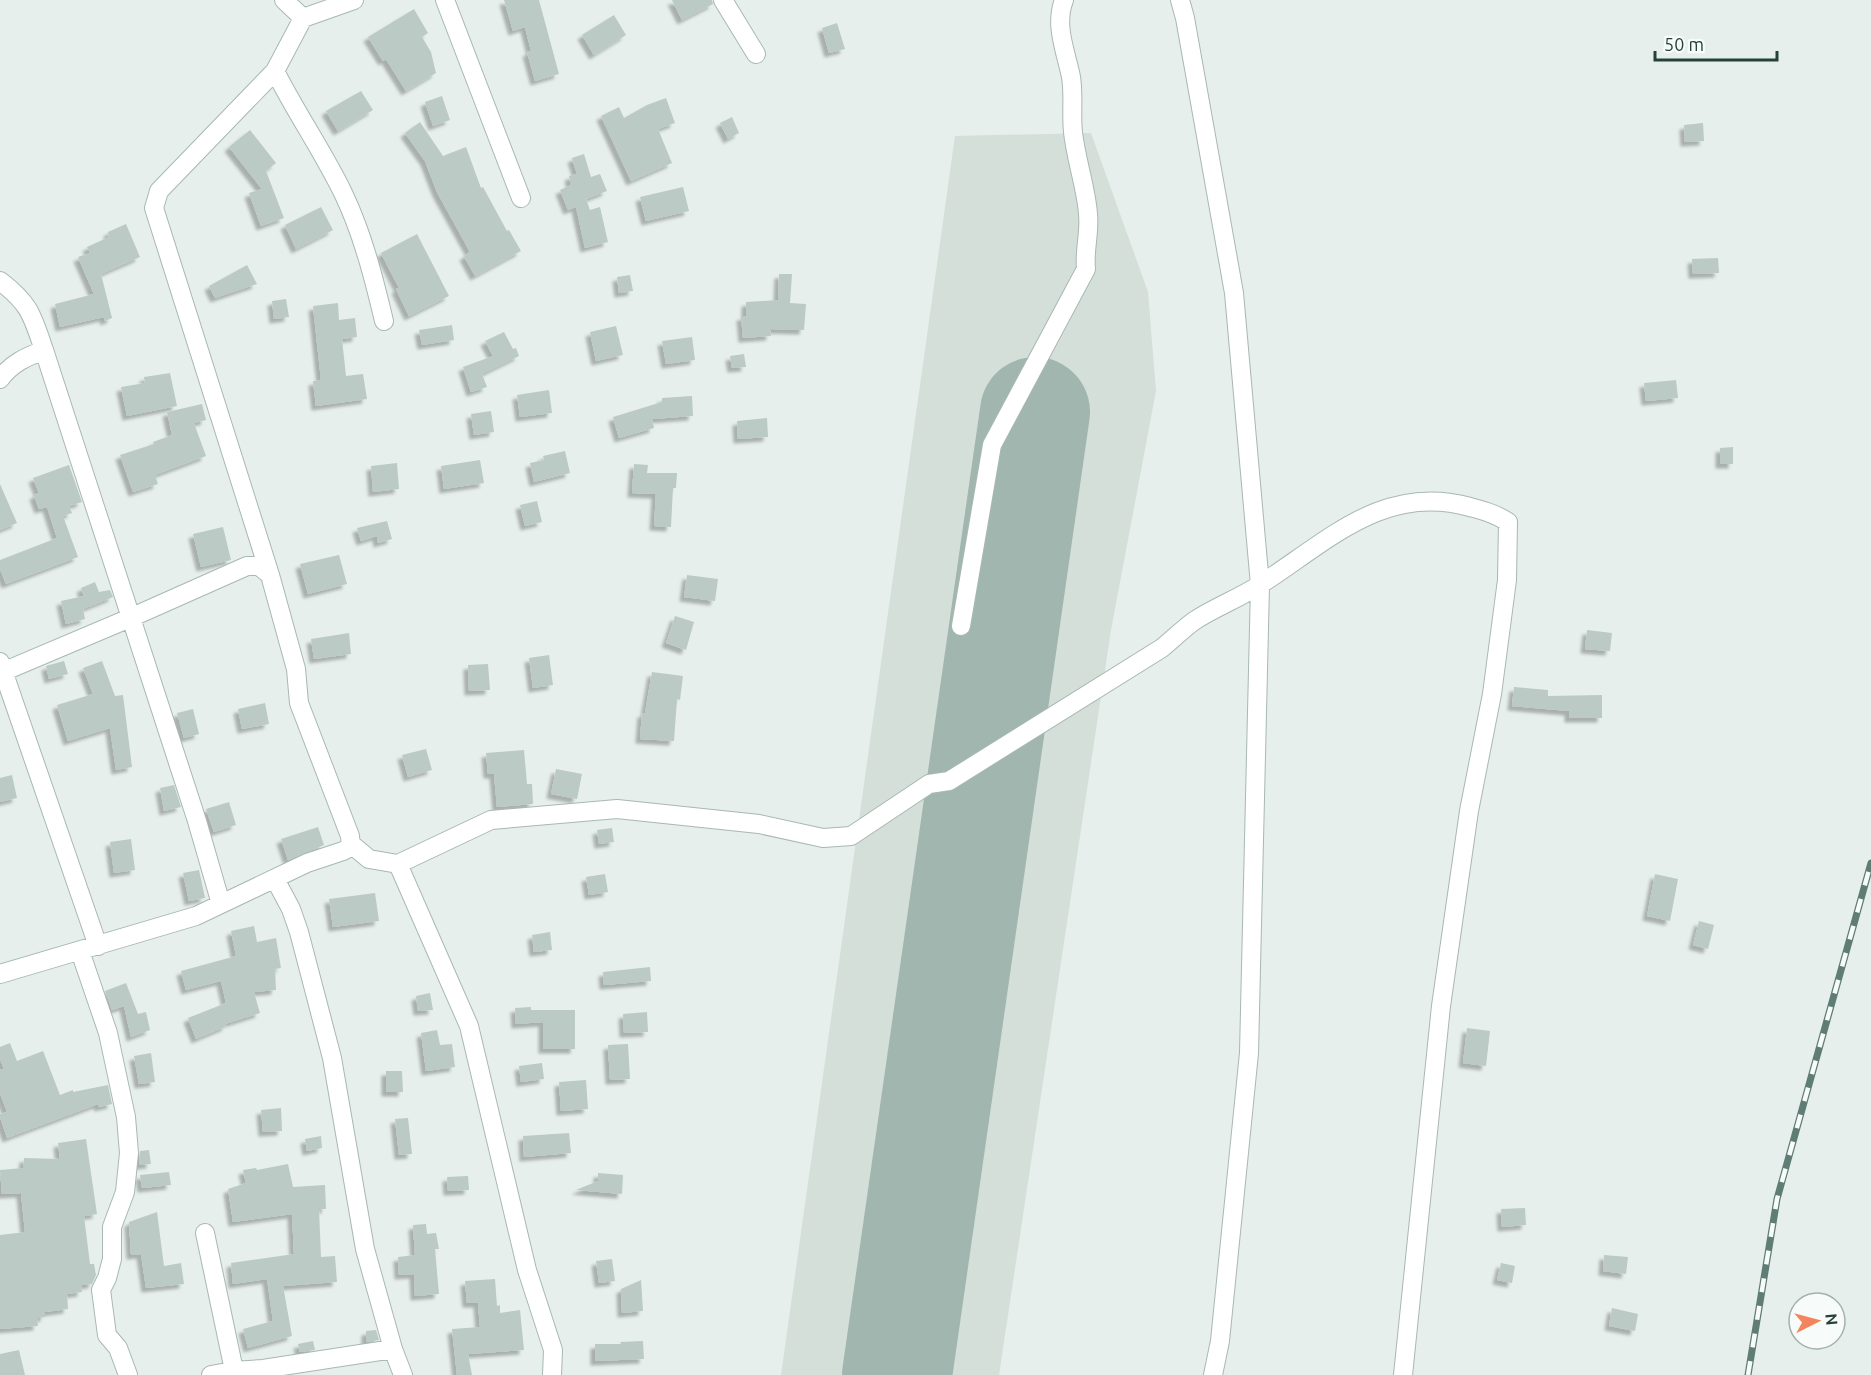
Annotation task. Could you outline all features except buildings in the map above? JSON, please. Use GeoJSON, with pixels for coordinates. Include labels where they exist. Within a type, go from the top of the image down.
{"type":"FeatureCollection","features":[{"type":"Feature","properties":{"kind":"street"},"geometry":{"type":"LineString","coordinates":[[284,0],[303,18]]}},
{"type":"Feature","properties":{"kind":"street"},"geometry":{"type":"LineString","coordinates":[[0,974],[170,926],[307,863],[348,849],[351,844],[350,836],[299,703],[296,669],[270,575],[154,208],[159,191],[275,71],[303,18],[354,0]]}},
{"type":"Feature","properties":{"kind":"street"},"geometry":{"type":"LineString","coordinates":[[445,0],[521,198]]}},
{"type":"Feature","properties":{"kind":"street"},"geometry":{"type":"LineString","coordinates":[[723,0],[756,54]]}},
{"type":"Feature","properties":{"kind":"street"},"geometry":{"type":"LineString","coordinates":[[961,626],[992,444],[1086,269],[1084,254],[1089,233],[1088,212],[1073,133],[1072,79],[1061,35],[1061,8],[1064,0]]}},
{"type":"Feature","properties":{"kind":"street"},"geometry":{"type":"LineString","coordinates":[[1180,0],[1234,293],[1260,585],[1249,1053],[1220,1341],[1213,1375]]}},
{"type":"Feature","properties":{"kind":"street"},"geometry":{"type":"LineString","coordinates":[[275,71],[344,195],[372,269],[384,321]]}},
{"type":"Feature","properties":{"kind":"street"},"geometry":{"type":"LineString","coordinates":[[0,281],[17,294],[27,306],[44,350],[197,821],[221,904]]}},
{"type":"Feature","properties":{"kind":"street"},"geometry":{"type":"LineString","coordinates":[[0,378],[7,369],[22,358],[44,350]]}},
{"type":"Feature","properties":{"kind":"street"},"geometry":{"type":"LineString","coordinates":[[351,844],[369,859],[398,864],[491,820],[617,809],[759,824],[823,838],[851,836],[928,784],[950,781],[1162,648],[1193,622],[1260,585],[1345,526],[1379,510],[1418,500],[1457,503],[1497,515],[1508,522],[1507,580],[1492,694],[1469,811],[1441,1006],[1403,1375]]}},
{"type":"Feature","properties":{"kind":"street"},"geometry":{"type":"LineString","coordinates":[[98,946],[1,669],[130,618],[247,566],[259,566],[270,575]]}},
{"type":"Feature","properties":{"kind":"street"},"geometry":{"type":"LineString","coordinates":[[398,864],[469,1026],[527,1270],[553,1350],[552,1375]]}},
{"type":"Feature","properties":{"kind":"street"},"geometry":{"type":"LineString","coordinates":[[275,879],[291,909],[299,933],[332,1058],[365,1249],[393,1349],[403,1375]]}},
{"type":"Feature","properties":{"kind":"street"},"geometry":{"type":"LineString","coordinates":[[80,951],[108,1033],[126,1117],[129,1153],[125,1192],[112,1227],[112,1259],[101,1290],[107,1335],[118,1348],[128,1375]]}},
{"type":"Feature","properties":{"kind":"street"},"geometry":{"type":"LineString","coordinates":[[205,1233],[234,1373]]}},
{"type":"Feature","properties":{"kind":"street"},"geometry":{"type":"LineString","coordinates":[[212,1375],[393,1349]]}},
{"type":"Feature","properties":{"kind":"shaded area"},"geometry":{"type":"Polygon","coordinates":[[[1091,133],[1148,292],[1156,391],[1111,630],[999,1375],[781,1375],[955,136],[1091,133]]]}},
{"type":"Feature","properties":{"kind":"runway"},"geometry":{"type":"LineString","coordinates":[[897,1375],[1035,412]]}},
{"type":"Feature","properties":{"kind":"railway"},"geometry":{"type":"LineString","coordinates":[[1748,1375],[1777,1199],[1871,863]]}}]}
